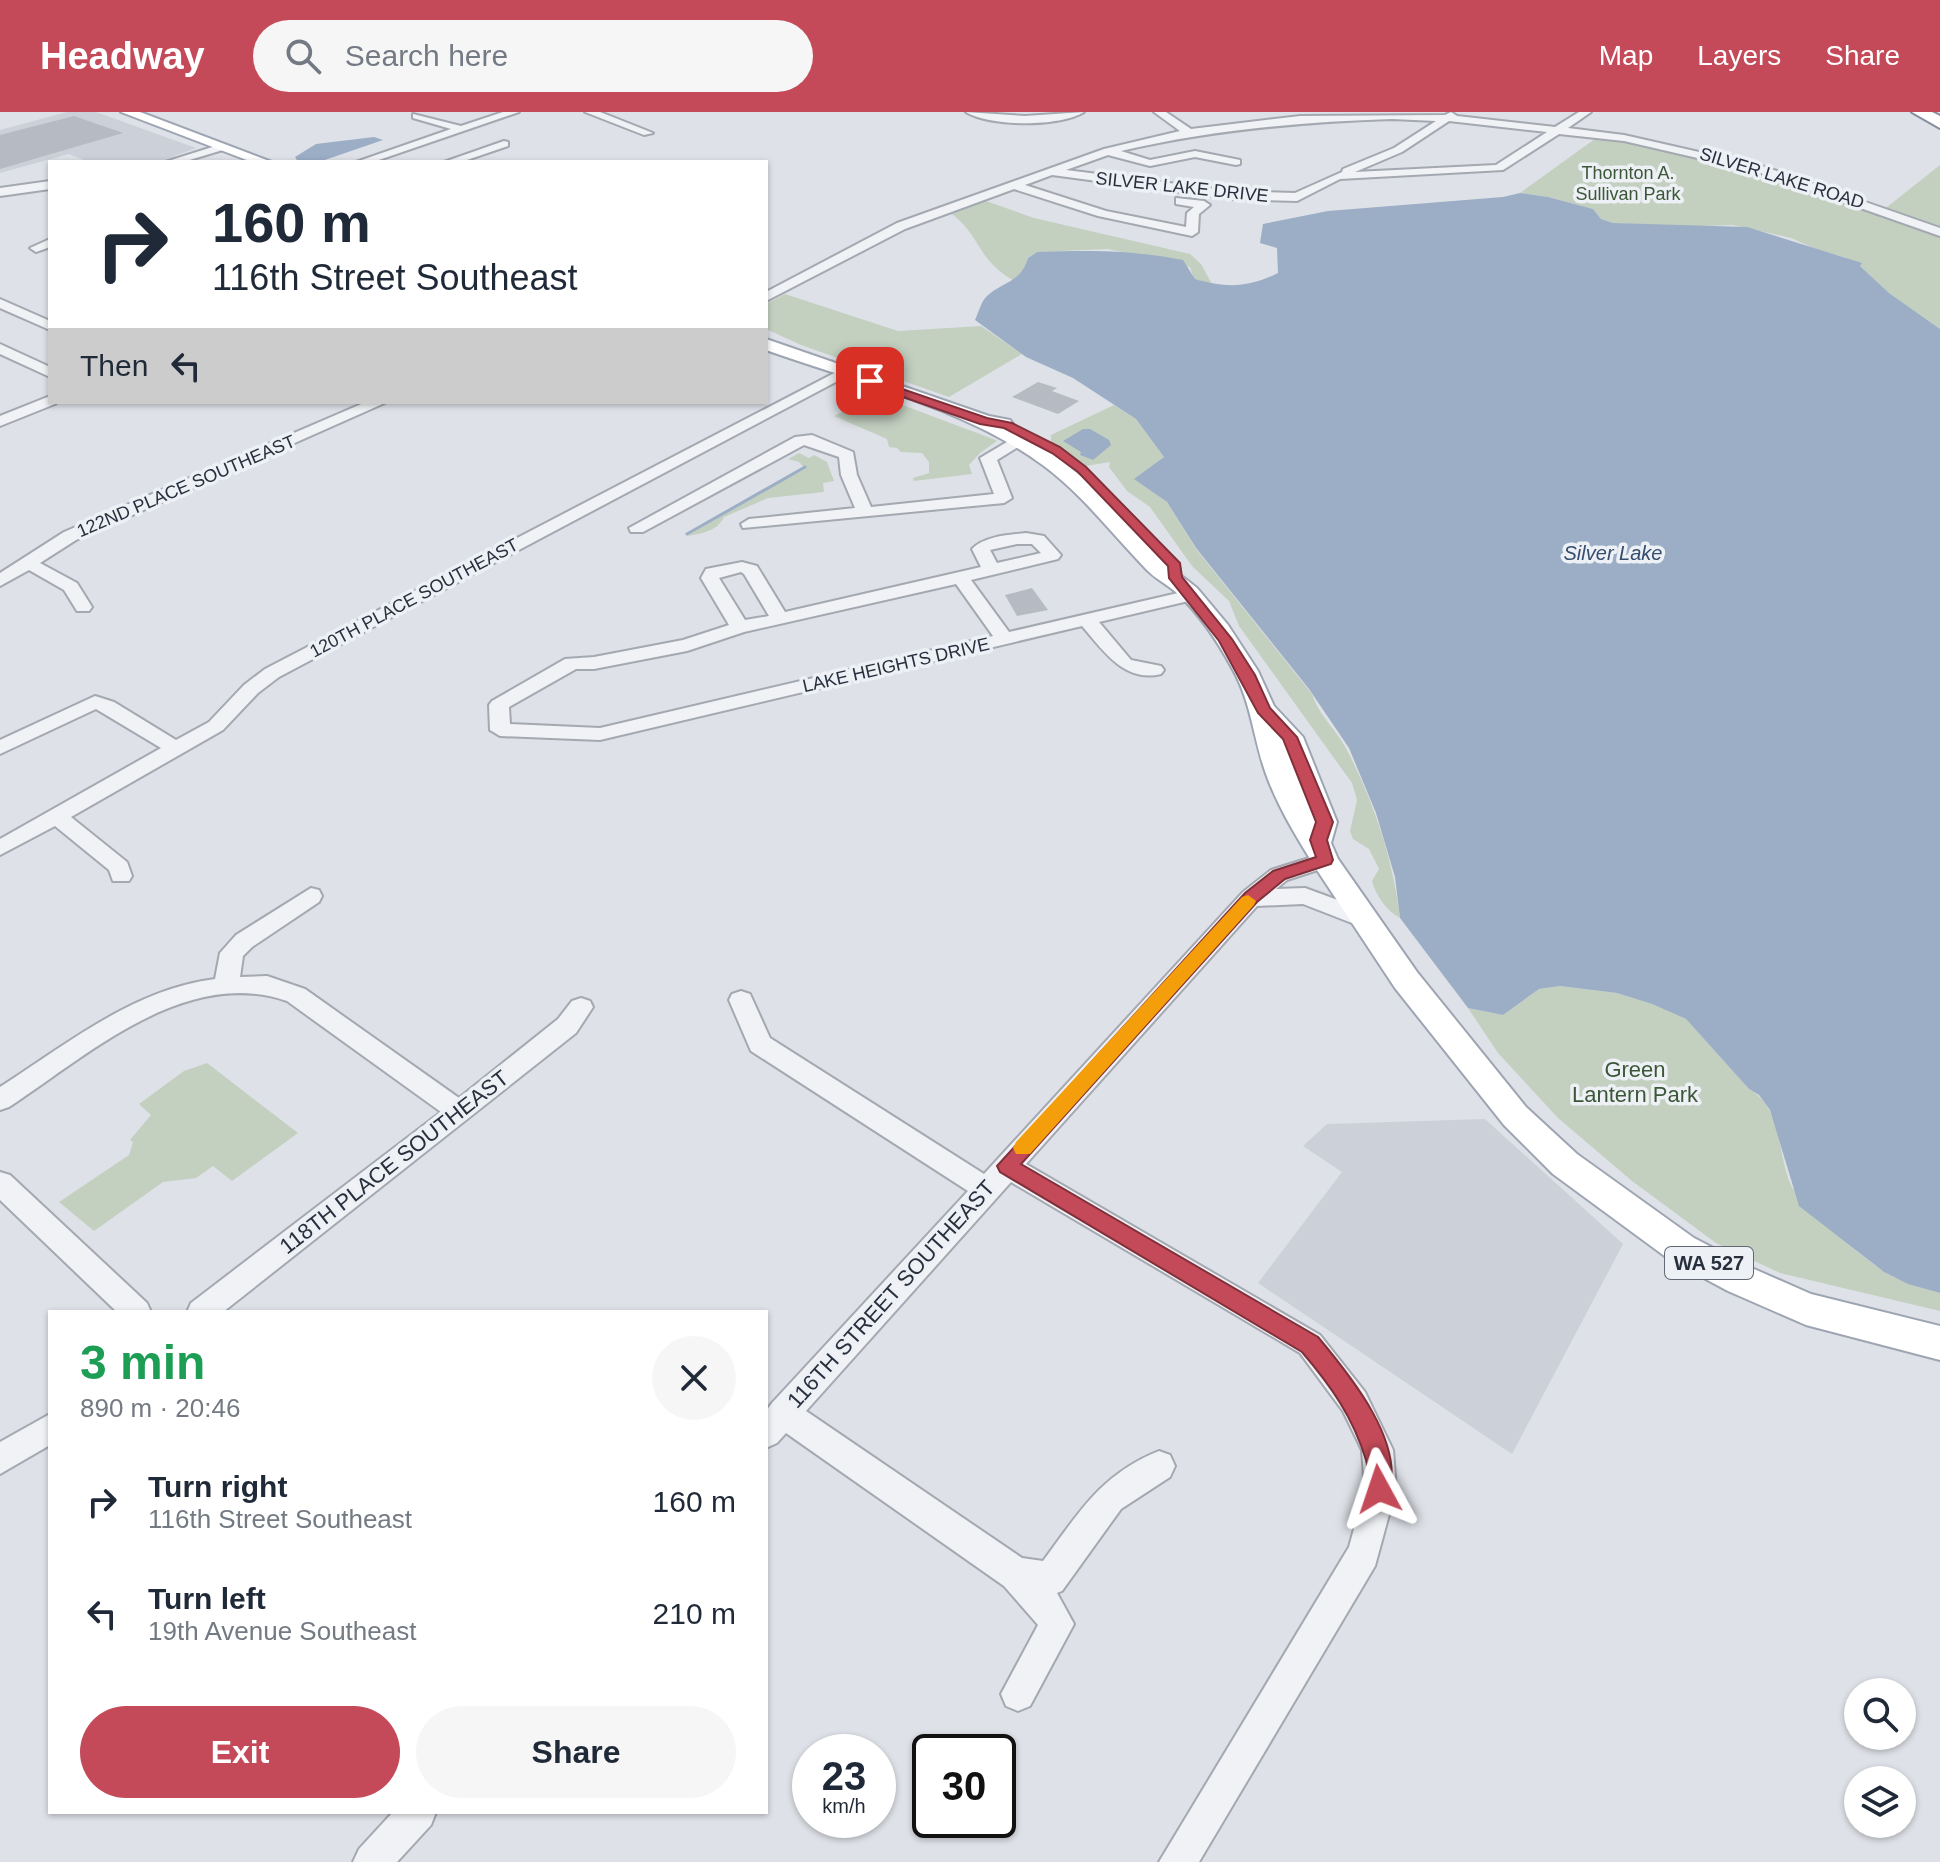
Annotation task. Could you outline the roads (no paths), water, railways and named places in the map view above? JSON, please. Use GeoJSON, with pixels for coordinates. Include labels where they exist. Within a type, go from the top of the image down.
{"type":"FeatureCollection","features":[{"type":"Feature","properties":{"kind":"highway"},"geometry":{"type":"LineString","coordinates":[[1920,112],[1940,123]]}},
{"type":"Feature","properties":{"kind":"main road"},"geometry":{"type":"LineString","coordinates":[[128,112],[259,160]]}},
{"type":"Feature","properties":{"kind":"main road","name":"WA 527"},"geometry":{"type":"LineString","coordinates":[[768,345],[985,421],[1007,425],[1030,435],[1076,465],[1175,566],[1184,586],[1225,639],[1263,709],[1268,740],[1300,823],[1322,850],[1406,980],[1515,1116],[1565,1164],[1620,1207],[1682,1249],[1806,1309],[1940,1343]]}},
{"type":"Feature","properties":{"kind":"main road","name":"WA 527"},"geometry":{"type":"LineString","coordinates":[[985,421],[997,432],[1018,442],[1070,477],[1157,568],[1184,586]]}},
{"type":"Feature","properties":{"kind":"street"},"geometry":{"type":"LineString","coordinates":[[368,160],[514,112]]}},
{"type":"Feature","properties":{"kind":"street"},"geometry":{"type":"LineString","coordinates":[[590,112],[648,133]]}},
{"type":"Feature","properties":{"kind":"street"},"geometry":{"type":"LineString","coordinates":[[971,112],[1014,121],[1041,121],[1079,112]]}},
{"type":"Feature","properties":{"kind":"street"},"geometry":{"type":"LineString","coordinates":[[1159,112],[1189,132]]}},
{"type":"Feature","properties":{"kind":"street"},"geometry":{"type":"LineString","coordinates":[[1560,129],[1586,112]]}},
{"type":"Feature","properties":{"kind":"street","name":"SILVER LAKE ROAD"},"geometry":{"type":"LineString","coordinates":[[768,296],[901,226],[1108,151],[1189,132],[1358,114],[1453,115],[1652,143],[1761,169],[1940,232]]}},
{"type":"Feature","properties":{"kind":"street"},"geometry":{"type":"LineString","coordinates":[[1338,176],[1416,140],[1453,115]]}},
{"type":"Feature","properties":{"kind":"street"},"geometry":{"type":"LineString","coordinates":[[417,116],[461,129]]}},
{"type":"Feature","properties":{"kind":"street"},"geometry":{"type":"LineString","coordinates":[[1252,123],[1271,134]]}},
{"type":"Feature","properties":{"kind":"street","name":"SILVER LAKE DRIVE"},"geometry":{"type":"LineString","coordinates":[[1051,171],[1270,198],[1306,195],[1338,176],[1499,168],[1560,129]]}},
{"type":"Feature","properties":{"kind":"street"},"geometry":{"type":"LineString","coordinates":[[433,139],[448,144]]}},
{"type":"Feature","properties":{"kind":"street"},"geometry":{"type":"LineString","coordinates":[[456,160],[504,144]]}},
{"type":"Feature","properties":{"kind":"street"},"geometry":{"type":"LineString","coordinates":[[178,160],[222,147]]}},
{"type":"Feature","properties":{"kind":"street"},"geometry":{"type":"LineString","coordinates":[[463,148],[478,153]]}},
{"type":"Feature","properties":{"kind":"street"},"geometry":{"type":"LineString","coordinates":[[1108,151],[1150,163],[1195,154],[1236,162]]}},
{"type":"Feature","properties":{"kind":"street"},"geometry":{"type":"LineString","coordinates":[[1014,185],[1056,201],[1166,229],[1192,232],[1193,213],[1204,205],[1075,184],[1034,192]]}},
{"type":"Feature","properties":{"kind":"street"},"geometry":{"type":"LineString","coordinates":[[0,192],[48,185]]}},
{"type":"Feature","properties":{"kind":"street"},"geometry":{"type":"LineString","coordinates":[[0,303],[48,325]]}},
{"type":"Feature","properties":{"kind":"street"},"geometry":{"type":"LineString","coordinates":[[0,348],[48,372]]}},
{"type":"Feature","properties":{"kind":"street","name":"120TH PLACE SOUTHEAST"},"geometry":{"type":"LineString","coordinates":[[0,848],[216,726],[251,689],[272,673],[844,372]]}},
{"type":"Feature","properties":{"kind":"street"},"geometry":{"type":"LineString","coordinates":[[0,421],[48,402]]}},
{"type":"Feature","properties":{"kind":"street","name":"122ND PLACE SOUTHEAST"},"geometry":{"type":"LineString","coordinates":[[0,581],[81,531],[374,404]]}},
{"type":"Feature","properties":{"kind":"street"},"geometry":{"type":"LineString","coordinates":[[637,528],[801,440],[812,440],[847,455],[849,475],[865,512]]}},
{"type":"Feature","properties":{"kind":"street"},"geometry":{"type":"LineString","coordinates":[[749,524],[1004,498],[988,458],[1018,442]]}},
{"type":"Feature","properties":{"kind":"street"},"geometry":{"type":"LineString","coordinates":[[991,569],[981,549],[987,544],[1031,539],[1039,541],[1065,572]]}},
{"type":"Feature","properties":{"kind":"street"},"geometry":{"type":"LineString","coordinates":[[779,617],[751,570],[742,567],[712,573],[710,578],[740,627],[840,607],[1052,555]]}},
{"type":"Feature","properties":{"kind":"street"},"geometry":{"type":"LineString","coordinates":[[30,564],[71,587],[83,607]]}},
{"type":"Feature","properties":{"kind":"street"},"geometry":{"type":"LineString","coordinates":[[959,576],[1005,639]]}},
{"type":"Feature","properties":{"kind":"street","name":"LAKE HEIGHTS DRIVE"},"geometry":{"type":"LineString","coordinates":[[740,627],[687,645],[594,663],[572,663],[499,705],[500,730],[600,734],[1087,620],[1184,586]]}},
{"type":"Feature","properties":{"kind":"street"},"geometry":{"type":"LineString","coordinates":[[1087,620],[1125,664],[1154,670]]}},
{"type":"Feature","properties":{"kind":"street"},"geometry":{"type":"LineString","coordinates":[[0,748],[95,702],[107,706],[177,749]]}},
{"type":"Feature","properties":{"kind":"street"},"geometry":{"type":"LineString","coordinates":[[58,817],[119,867],[121,876]]}},
{"type":"Feature","properties":{"kind":"street","name":"116TH STREET SOUTHEAST"},"geometry":{"type":"LineString","coordinates":[[774,1423],[1251,898],[1279,875],[1322,850]]}},
{"type":"Feature","properties":{"kind":"street"},"geometry":{"type":"LineString","coordinates":[[226,986],[232,953],[244,941],[311,896]]}},
{"type":"Feature","properties":{"kind":"street"},"geometry":{"type":"LineString","coordinates":[[1251,898],[1305,896],[1365,919]]}},
{"type":"Feature","properties":{"kind":"street"},"geometry":{"type":"LineString","coordinates":[[0,1100],[142,1009],[196,989],[267,985],[296,995],[460,1112]]}},
{"type":"Feature","properties":{"kind":"street"},"geometry":{"type":"LineString","coordinates":[[741,1000],[760,1044],[997,1177],[1310,1344],[1344,1384],[1368,1428],[1381,1470],[1376,1509],[1363,1554],[1178,1862]]}},
{"type":"Feature","properties":{"kind":"street","name":"118TH PLACE SOUTHEAST"},"geometry":{"type":"LineString","coordinates":[[204,1310],[460,1112],[567,1026],[581,1007]]}},
{"type":"Feature","properties":{"kind":"street"},"geometry":{"type":"LineString","coordinates":[[0,1183],[135,1310]]}},
{"type":"Feature","properties":{"kind":"street"},"geometry":{"type":"LineString","coordinates":[[774,1423],[1016,1574],[1045,1605],[1057,1624],[1018,1694]]}},
{"type":"Feature","properties":{"kind":"street"},"geometry":{"type":"LineString","coordinates":[[5,1446],[48,1429]]}},
{"type":"Feature","properties":{"kind":"street"},"geometry":{"type":"LineString","coordinates":[[1016,1574],[1050,1579],[1110,1498],[1159,1466]]}},
{"type":"Feature","properties":{"kind":"street"},"geometry":{"type":"LineString","coordinates":[[372,1862],[416,1814]]}},
{"type":"Feature","properties":{"kind":"water"},"geometry":{"type":"Polygon","coordinates":[[[374,137],[383,140],[325,160],[297,160],[295,157],[316,144],[374,137]]]}},
{"type":"Feature","properties":{"kind":"water","name":"Silver Lake"},"geometry":{"type":"Polygon","coordinates":[[[1520,193],[1593,209],[1601,219],[1613,223],[1747,227],[1862,263],[1860,266],[1889,293],[1940,329],[1940,1293],[1908,1284],[1884,1272],[1799,1206],[1770,1110],[1686,1019],[1617,993],[1560,986],[1539,989],[1503,1015],[1468,1008],[1400,918],[1395,877],[1376,813],[1349,748],[1309,689],[1196,548],[1167,502],[1134,479],[1164,457],[1136,419],[1073,378],[1026,357],[975,320],[986,297],[1021,273],[1028,258],[1037,252],[1146,254],[1183,260],[1195,279],[1227,285],[1247,284],[1278,273],[1277,248],[1260,243],[1263,224],[1328,211],[1520,193]]]}},
{"type":"Feature","properties":{"kind":"water"},"geometry":{"type":"Polygon","coordinates":[[[1083,429],[1090,429],[1109,440],[1111,445],[1093,460],[1080,455],[1081,452],[1063,441],[1083,429]]]}},
{"type":"Feature","properties":{"kind":"waterway"},"geometry":{"type":"LineString","coordinates":[[687,534],[805,467]]}},
{"type":"Feature","properties":{"kind":"park label","name":"Thornton A. Sullivan Park"},"geometry":{"type":"Point","coordinates":[1628,183]}},
{"type":"Feature","properties":{"kind":"park label","name":"Green Lantern Park"},"geometry":{"type":"Point","coordinates":[1635,1082]}}]}
